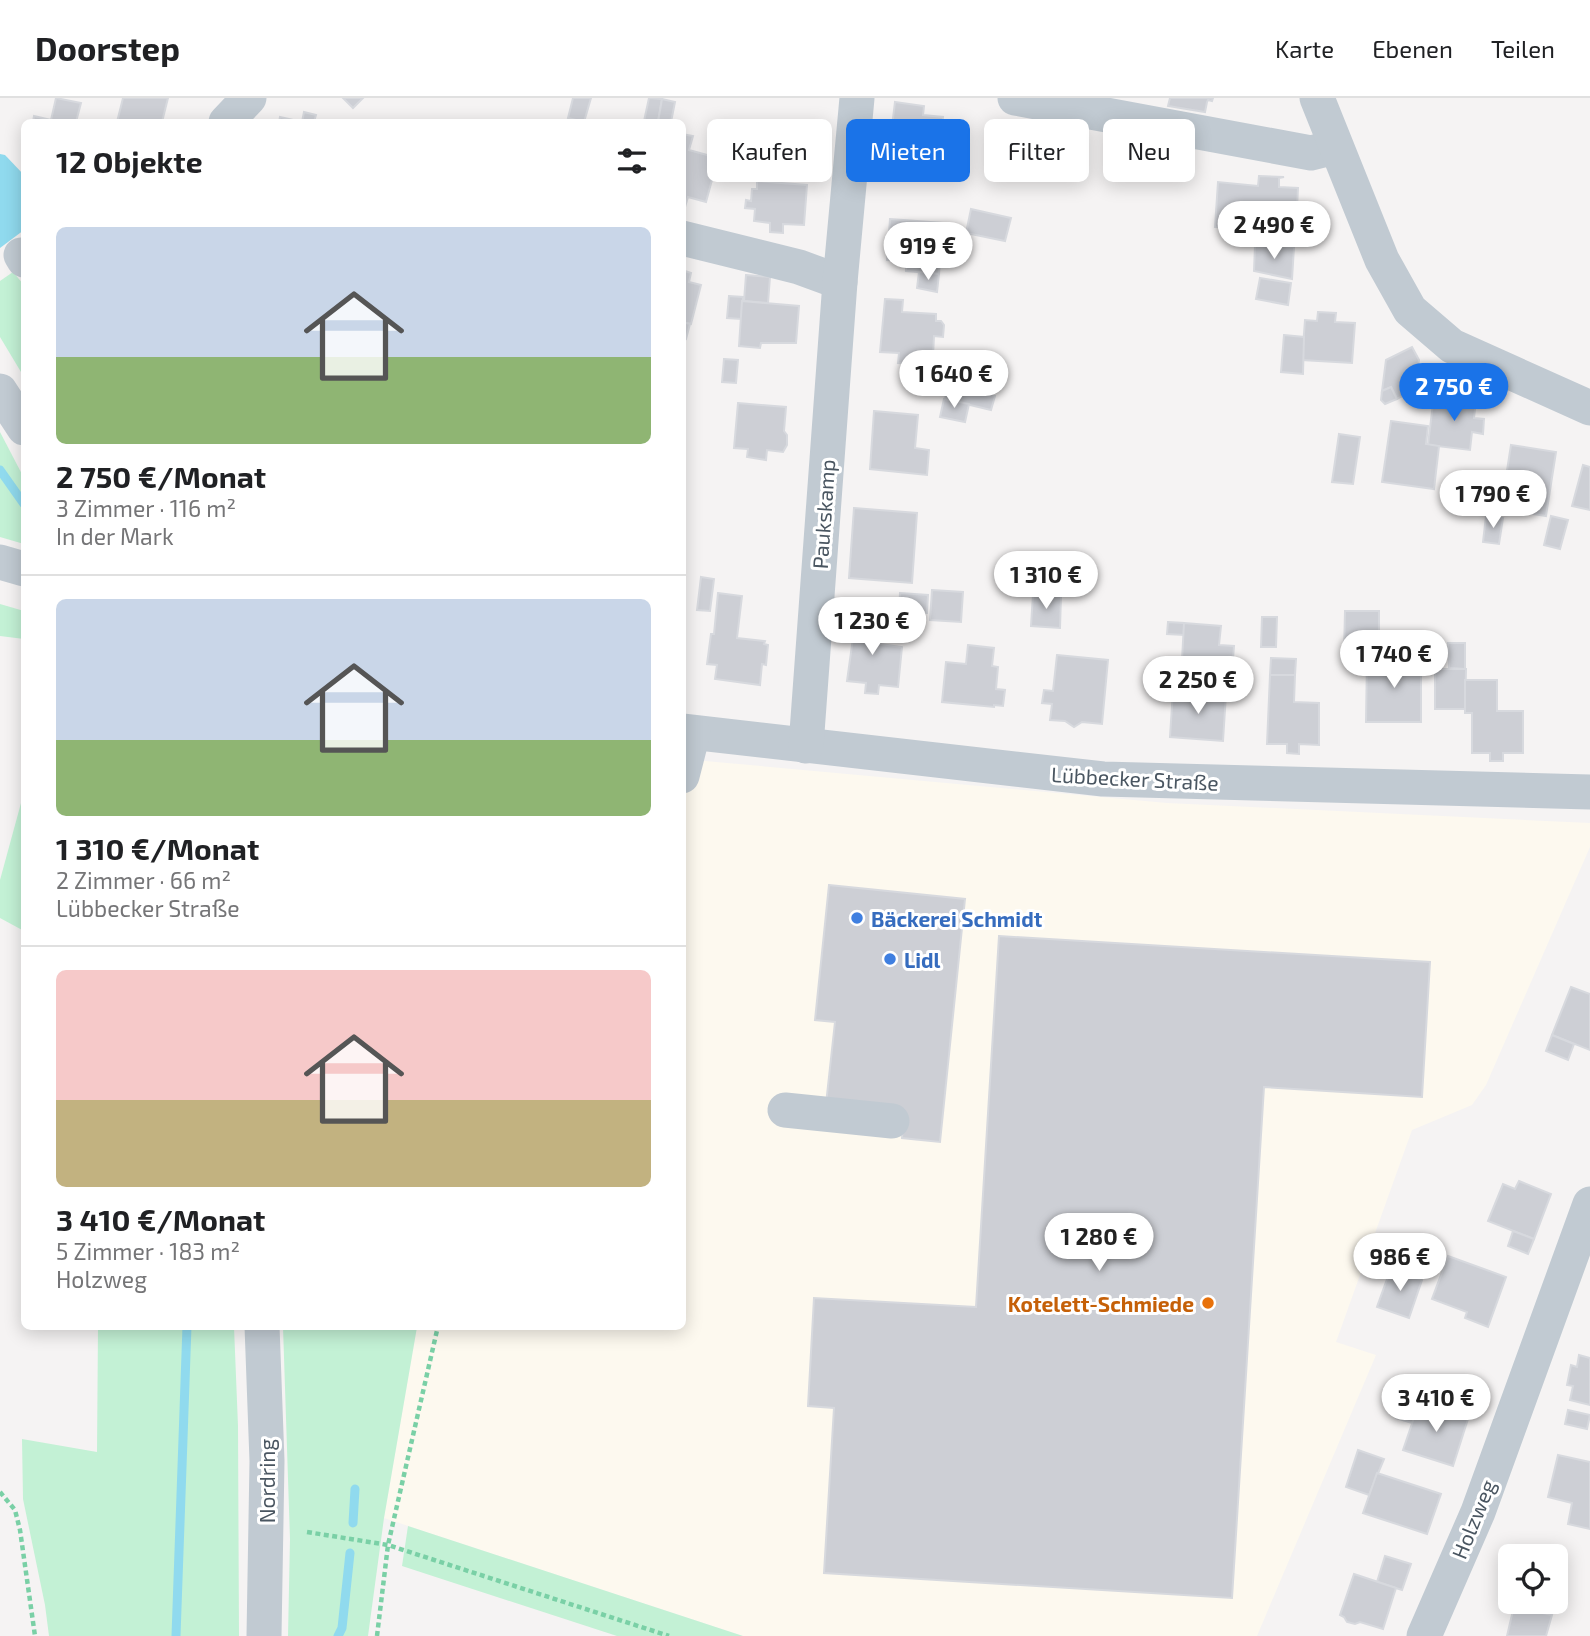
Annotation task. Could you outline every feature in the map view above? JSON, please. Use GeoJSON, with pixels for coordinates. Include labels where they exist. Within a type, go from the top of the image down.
{"type":"FeatureCollection","features":[{"type":"Feature","properties":{"kind":"street"},"geometry":{"type":"LineString","coordinates":[[229,119],[249,98]]}},
{"type":"Feature","properties":{"kind":"street","name":"Paukskamp"},"geometry":{"type":"LineString","coordinates":[[806,746],[840,282],[857,98]]}},
{"type":"Feature","properties":{"kind":"street"},"geometry":{"type":"LineString","coordinates":[[1015,98],[1311,153],[1335,147]]}},
{"type":"Feature","properties":{"kind":"street"},"geometry":{"type":"LineString","coordinates":[[1317,98],[1382,260],[1410,310],[1452,346],[1590,408]]}},
{"type":"Feature","properties":{"kind":"street"},"geometry":{"type":"LineString","coordinates":[[686,239],[799,267],[840,282]]}},
{"type":"Feature","properties":{"kind":"street"},"geometry":{"type":"LineString","coordinates":[[0,391],[21,423]]}},
{"type":"Feature","properties":{"kind":"street"},"geometry":{"type":"LineString","coordinates":[[0,562],[21,568]]}},
{"type":"Feature","properties":{"kind":"street","name":"Lübbecker Straße"},"geometry":{"type":"LineString","coordinates":[[688,732],[1103,779],[1590,792]]}},
{"type":"Feature","properties":{"kind":"street"},"geometry":{"type":"LineString","coordinates":[[785,1110],[892,1121]]}},
{"type":"Feature","properties":{"kind":"street","name":"Holzweg"},"geometry":{"type":"LineString","coordinates":[[1424,1636],[1478,1512],[1590,1204]]}},
{"type":"Feature","properties":{"kind":"street","name":"Nordring"},"geometry":{"type":"LineString","coordinates":[[262,1330],[267,1461],[264,1636]]}},
{"type":"Feature","properties":{"kind":"path"},"geometry":{"type":"LineString","coordinates":[[377,1636],[388,1545],[437,1330]]}},
{"type":"Feature","properties":{"kind":"path"},"geometry":{"type":"LineString","coordinates":[[0,1492],[15,1510],[20,1530],[35,1636]]}},
{"type":"Feature","properties":{"kind":"path"},"geometry":{"type":"LineString","coordinates":[[307,1532],[388,1545],[669,1636]]}},
{"type":"Feature","properties":{"kind":"shaded area"},"geometry":{"type":"Polygon","coordinates":[[[686,759],[1167,803],[1590,823],[1590,847],[1486,1085],[1472,1105],[1412,1130],[1336,1342],[1376,1355],[1257,1636],[743,1636],[384,1518],[416,1330],[686,1330],[686,759]]]}},
{"type":"Feature","properties":{"kind":"green space"},"geometry":{"type":"Polygon","coordinates":[[[13,272],[21,281],[21,372],[0,337],[0,281],[13,272]]]}},
{"type":"Feature","properties":{"kind":"green space"},"geometry":{"type":"Polygon","coordinates":[[[0,432],[21,472],[21,543],[0,537],[0,432]]]}},
{"type":"Feature","properties":{"kind":"green space"},"geometry":{"type":"Polygon","coordinates":[[[0,604],[21,610],[21,639],[0,636],[0,604]]]}},
{"type":"Feature","properties":{"kind":"green space"},"geometry":{"type":"Polygon","coordinates":[[[21,803],[21,929],[0,918],[0,880],[21,803]]]}},
{"type":"Feature","properties":{"kind":"green space"},"geometry":{"type":"Polygon","coordinates":[[[98,1330],[234,1330],[238,1426],[239,1636],[49,1636],[23,1499],[22,1439],[97,1452],[98,1330]]]}},
{"type":"Feature","properties":{"kind":"green space"},"geometry":{"type":"Polygon","coordinates":[[[283,1330],[416,1330],[384,1518],[368,1636],[288,1636],[290,1539],[283,1330]]]}},
{"type":"Feature","properties":{"kind":"green space"},"geometry":{"type":"Polygon","coordinates":[[[408,1526],[743,1636],[617,1636],[402,1566],[408,1526]]]}},
{"type":"Feature","properties":{"kind":"water"},"geometry":{"type":"Polygon","coordinates":[[[0,154],[5,155],[21,172],[21,232],[0,248],[0,154]]]}},
{"type":"Feature","properties":{"kind":"building"},"geometry":{"type":"Polygon","coordinates":[[[56,98],[81,103],[77,119],[51,119],[56,98]]]}},
{"type":"Feature","properties":{"kind":"building"},"geometry":{"type":"Polygon","coordinates":[[[123,98],[168,98],[163,119],[118,119],[123,98]]]}},
{"type":"Feature","properties":{"kind":"building"},"geometry":{"type":"Polygon","coordinates":[[[343,98],[363,98],[353,108],[343,98]]]}},
{"type":"Feature","properties":{"kind":"building"},"geometry":{"type":"Polygon","coordinates":[[[573,98],[591,98],[585,119],[568,118],[573,98]]]}},
{"type":"Feature","properties":{"kind":"building"},"geometry":{"type":"Polygon","coordinates":[[[649,98],[662,99],[659,119],[644,119],[649,98]]]}},
{"type":"Feature","properties":{"kind":"building"},"geometry":{"type":"Polygon","coordinates":[[[1170,98],[1213,98],[1212,101],[1208,100],[1205,112],[1168,106],[1170,98]]]}},
{"type":"Feature","properties":{"kind":"building"},"geometry":{"type":"Polygon","coordinates":[[[662,99],[675,102],[672,119],[659,119],[662,99]]]}},
{"type":"Feature","properties":{"kind":"building"},"geometry":{"type":"Polygon","coordinates":[[[895,102],[924,106],[923,115],[943,117],[943,119],[893,119],[895,102]]]}},
{"type":"Feature","properties":{"kind":"building"},"geometry":{"type":"Polygon","coordinates":[[[304,112],[316,115],[315,119],[303,119],[304,112]]]}},
{"type":"Feature","properties":{"kind":"building"},"geometry":{"type":"Polygon","coordinates":[[[686,135],[693,136],[689,150],[707,155],[707,182],[711,182],[706,202],[688,197],[686,204],[686,135]]]}},
{"type":"Feature","properties":{"kind":"building"},"geometry":{"type":"Polygon","coordinates":[[[1259,176],[1284,177],[1279,178],[1279,187],[1298,188],[1296,229],[1215,227],[1218,182],[1258,186],[1259,176]]]}},
{"type":"Feature","properties":{"kind":"building"},"geometry":{"type":"Polygon","coordinates":[[[757,182],[807,185],[804,225],[783,224],[783,233],[770,232],[770,223],[754,221],[755,209],[745,208],[746,200],[751,201],[752,189],[757,189],[757,182]]]}},
{"type":"Feature","properties":{"kind":"building"},"geometry":{"type":"Polygon","coordinates":[[[971,209],[1011,218],[1005,241],[966,233],[971,209]]]}},
{"type":"Feature","properties":{"kind":"building"},"geometry":{"type":"Polygon","coordinates":[[[890,219],[943,223],[939,274],[906,271],[906,261],[887,260],[890,219]]]}},
{"type":"Feature","properties":{"kind":"building"},"geometry":{"type":"Polygon","coordinates":[[[1255,245],[1294,247],[1292,279],[1254,271],[1255,245]]]}},
{"type":"Feature","properties":{"kind":"building"},"geometry":{"type":"Polygon","coordinates":[[[686,271],[691,273],[689,282],[701,285],[691,324],[686,323],[686,271]]]}},
{"type":"Feature","properties":{"kind":"building"},"geometry":{"type":"Polygon","coordinates":[[[919,272],[939,274],[937,292],[917,288],[919,272]]]}},
{"type":"Feature","properties":{"kind":"building"},"geometry":{"type":"Polygon","coordinates":[[[746,275],[770,277],[768,303],[744,301],[746,275]]]}},
{"type":"Feature","properties":{"kind":"building"},"geometry":{"type":"Polygon","coordinates":[[[1260,278],[1291,283],[1288,305],[1256,299],[1260,278]]]}},
{"type":"Feature","properties":{"kind":"building"},"geometry":{"type":"Polygon","coordinates":[[[729,296],[743,297],[741,319],[727,318],[729,296]]]}},
{"type":"Feature","properties":{"kind":"building"},"geometry":{"type":"Polygon","coordinates":[[[885,299],[903,300],[902,312],[936,314],[936,321],[941,321],[944,325],[943,337],[934,336],[933,356],[913,354],[912,364],[898,363],[899,353],[880,352],[885,299]]]}},
{"type":"Feature","properties":{"kind":"building"},"geometry":{"type":"Polygon","coordinates":[[[742,301],[799,306],[796,343],[761,343],[760,348],[739,346],[742,301]]]}},
{"type":"Feature","properties":{"kind":"building"},"geometry":{"type":"Polygon","coordinates":[[[1318,312],[1336,313],[1335,322],[1355,323],[1352,363],[1302,360],[1305,320],[1317,321],[1318,312]]]}},
{"type":"Feature","properties":{"kind":"building"},"geometry":{"type":"Polygon","coordinates":[[[686,323],[690,324],[686,339],[686,323]]]}},
{"type":"Feature","properties":{"kind":"building"},"geometry":{"type":"Polygon","coordinates":[[[1284,335],[1304,337],[1303,374],[1281,372],[1284,335]]]}},
{"type":"Feature","properties":{"kind":"building"},"geometry":{"type":"Polygon","coordinates":[[[1412,347],[1419,360],[1414,390],[1397,399],[1391,387],[1382,391],[1386,360],[1412,347]]]}},
{"type":"Feature","properties":{"kind":"building"},"geometry":{"type":"Polygon","coordinates":[[[724,359],[738,360],[736,383],[722,382],[724,359]]]}},
{"type":"Feature","properties":{"kind":"building"},"geometry":{"type":"Polygon","coordinates":[[[948,385],[995,396],[991,410],[945,399],[948,385]]]}},
{"type":"Feature","properties":{"kind":"building"},"geometry":{"type":"Polygon","coordinates":[[[1391,387],[1397,399],[1385,404],[1381,400],[1382,391],[1391,387]]]}},
{"type":"Feature","properties":{"kind":"building"},"geometry":{"type":"Polygon","coordinates":[[[1434,395],[1476,400],[1474,418],[1484,419],[1483,434],[1472,432],[1470,450],[1428,445],[1434,395]]]}},
{"type":"Feature","properties":{"kind":"building"},"geometry":{"type":"Polygon","coordinates":[[[944,399],[969,404],[965,422],[940,417],[944,399]]]}},
{"type":"Feature","properties":{"kind":"building"},"geometry":{"type":"Polygon","coordinates":[[[738,403],[786,407],[784,431],[787,445],[783,452],[767,450],[766,460],[747,457],[748,449],[734,448],[738,403]]]}},
{"type":"Feature","properties":{"kind":"building"},"geometry":{"type":"Polygon","coordinates":[[[874,411],[918,415],[915,448],[929,450],[927,475],[870,469],[874,411]]]}},
{"type":"Feature","properties":{"kind":"building"},"geometry":{"type":"Polygon","coordinates":[[[1391,421],[1428,426],[1426,444],[1439,446],[1434,489],[1382,482],[1391,421]]]}},
{"type":"Feature","properties":{"kind":"building"},"geometry":{"type":"Polygon","coordinates":[[[1339,434],[1360,437],[1353,484],[1332,482],[1339,434]]]}},
{"type":"Feature","properties":{"kind":"building"},"geometry":{"type":"Polygon","coordinates":[[[1511,445],[1556,452],[1546,516],[1501,509],[1511,445]]]}},
{"type":"Feature","properties":{"kind":"building"},"geometry":{"type":"Polygon","coordinates":[[[1583,465],[1590,467],[1590,510],[1572,506],[1583,465]]]}},
{"type":"Feature","properties":{"kind":"building"},"geometry":{"type":"Polygon","coordinates":[[[854,508],[917,513],[912,583],[849,578],[854,508]]]}},
{"type":"Feature","properties":{"kind":"building"},"geometry":{"type":"Polygon","coordinates":[[[1486,516],[1503,518],[1499,544],[1483,542],[1486,516]]]}},
{"type":"Feature","properties":{"kind":"building"},"geometry":{"type":"Polygon","coordinates":[[[1551,516],[1568,520],[1560,549],[1544,545],[1551,516]]]}},
{"type":"Feature","properties":{"kind":"building"},"geometry":{"type":"Polygon","coordinates":[[[701,577],[714,579],[710,611],[697,610],[701,577]]]}},
{"type":"Feature","properties":{"kind":"building"},"geometry":{"type":"Polygon","coordinates":[[[932,590],[963,592],[961,622],[930,620],[932,590]]]}},
{"type":"Feature","properties":{"kind":"building"},"geometry":{"type":"Polygon","coordinates":[[[718,593],[742,596],[737,638],[765,641],[764,644],[768,645],[766,665],[762,664],[760,685],[715,679],[717,665],[707,664],[711,634],[714,634],[718,593]]]}},
{"type":"Feature","properties":{"kind":"building"},"geometry":{"type":"Polygon","coordinates":[[[900,593],[928,595],[927,613],[899,611],[900,593]]]}},
{"type":"Feature","properties":{"kind":"building"},"geometry":{"type":"Polygon","coordinates":[[[1033,594],[1061,596],[1060,628],[1031,626],[1033,594]]]}},
{"type":"Feature","properties":{"kind":"building"},"geometry":{"type":"Polygon","coordinates":[[[857,609],[876,611],[873,643],[902,647],[898,687],[879,685],[878,694],[865,693],[866,683],[847,681],[857,609]]]}},
{"type":"Feature","properties":{"kind":"building"},"geometry":{"type":"Polygon","coordinates":[[[1345,611],[1379,611],[1379,652],[1344,652],[1345,611]]]}},
{"type":"Feature","properties":{"kind":"building"},"geometry":{"type":"Polygon","coordinates":[[[1262,617],[1277,617],[1276,647],[1261,647],[1262,617]]]}},
{"type":"Feature","properties":{"kind":"building"},"geometry":{"type":"Polygon","coordinates":[[[1168,622],[1184,623],[1184,635],[1167,634],[1168,622]]]}},
{"type":"Feature","properties":{"kind":"building"},"geometry":{"type":"Polygon","coordinates":[[[1184,623],[1221,626],[1219,645],[1234,646],[1232,672],[1196,669],[1196,661],[1182,660],[1184,623]]]}},
{"type":"Feature","properties":{"kind":"building"},"geometry":{"type":"Polygon","coordinates":[[[1448,643],[1465,643],[1465,669],[1449,668],[1448,643]]]}},
{"type":"Feature","properties":{"kind":"building"},"geometry":{"type":"Polygon","coordinates":[[[968,645],[994,648],[992,666],[998,667],[996,689],[1005,690],[1003,706],[942,702],[946,662],[966,664],[968,645]]]}},
{"type":"Feature","properties":{"kind":"building"},"geometry":{"type":"Polygon","coordinates":[[[1057,655],[1108,660],[1102,724],[1082,722],[1074,727],[1065,721],[1050,720],[1052,704],[1042,703],[1044,690],[1053,691],[1057,655]]]}},
{"type":"Feature","properties":{"kind":"building"},"geometry":{"type":"Polygon","coordinates":[[[1271,658],[1296,659],[1295,675],[1270,675],[1271,658]]]}},
{"type":"Feature","properties":{"kind":"building"},"geometry":{"type":"Polygon","coordinates":[[[1367,658],[1421,659],[1421,722],[1366,722],[1367,658]]]}},
{"type":"Feature","properties":{"kind":"building"},"geometry":{"type":"Polygon","coordinates":[[[1435,669],[1466,669],[1465,709],[1435,709],[1435,669]]]}},
{"type":"Feature","properties":{"kind":"building"},"geometry":{"type":"Polygon","coordinates":[[[1197,670],[1225,671],[1223,693],[1196,692],[1197,670]]]}},
{"type":"Feature","properties":{"kind":"building"},"geometry":{"type":"Polygon","coordinates":[[[1270,675],[1295,675],[1294,702],[1319,703],[1319,745],[1299,744],[1299,754],[1287,753],[1287,744],[1267,744],[1270,675]]]}},
{"type":"Feature","properties":{"kind":"building"},"geometry":{"type":"Polygon","coordinates":[[[1465,680],[1497,680],[1497,711],[1523,711],[1523,753],[1503,753],[1503,761],[1490,761],[1490,753],[1472,753],[1472,713],[1465,713],[1465,680]]]}},
{"type":"Feature","properties":{"kind":"building"},"geometry":{"type":"Polygon","coordinates":[[[1173,690],[1226,694],[1223,741],[1170,737],[1173,690]]]}},
{"type":"Feature","properties":{"kind":"building","name":"Lidl"},"geometry":{"type":"Polygon","coordinates":[[[829,885],[965,899],[940,1142],[902,1138],[904,1112],[826,1104],[835,1022],[815,1020],[829,885]]]}},
{"type":"Feature","properties":{"kind":"building"},"geometry":{"type":"Polygon","coordinates":[[[999,936],[1430,962],[1422,1097],[1264,1087],[1232,1598],[824,1573],[834,1408],[808,1406],[814,1298],[976,1307],[999,936]]]}},
{"type":"Feature","properties":{"kind":"building"},"geometry":{"type":"Polygon","coordinates":[[[1571,987],[1590,994],[1590,1050],[1552,1035],[1571,987]]]}},
{"type":"Feature","properties":{"kind":"building"},"geometry":{"type":"Polygon","coordinates":[[[1552,1035],[1574,1044],[1568,1060],[1546,1051],[1552,1035]]]}},
{"type":"Feature","properties":{"kind":"building"},"geometry":{"type":"Polygon","coordinates":[[[1519,1181],[1551,1194],[1534,1239],[1488,1221],[1503,1184],[1515,1189],[1519,1181]]]}},
{"type":"Feature","properties":{"kind":"building"},"geometry":{"type":"Polygon","coordinates":[[[1513,1231],[1534,1239],[1528,1254],[1508,1246],[1513,1231]]]}},
{"type":"Feature","properties":{"kind":"building"},"geometry":{"type":"Polygon","coordinates":[[[1448,1256],[1506,1277],[1488,1327],[1465,1318],[1467,1312],[1432,1299],[1448,1256]]]}},
{"type":"Feature","properties":{"kind":"building"},"geometry":{"type":"Polygon","coordinates":[[[1391,1268],[1422,1280],[1409,1318],[1377,1307],[1391,1268]]]}},
{"type":"Feature","properties":{"kind":"building"},"geometry":{"type":"Polygon","coordinates":[[[1579,1355],[1590,1358],[1590,1405],[1570,1400],[1573,1386],[1567,1385],[1571,1365],[1577,1367],[1579,1355]]]}},
{"type":"Feature","properties":{"kind":"building"},"geometry":{"type":"Polygon","coordinates":[[[1404,1392],[1422,1398],[1412,1423],[1396,1418],[1404,1392]]]}},
{"type":"Feature","properties":{"kind":"building"},"geometry":{"type":"Polygon","coordinates":[[[1419,1403],[1436,1409],[1439,1403],[1456,1409],[1454,1415],[1468,1419],[1453,1466],[1403,1450],[1419,1403]]]}},
{"type":"Feature","properties":{"kind":"building"},"geometry":{"type":"Polygon","coordinates":[[[1568,1410],[1590,1415],[1587,1429],[1565,1424],[1568,1410]]]}},
{"type":"Feature","properties":{"kind":"building"},"geometry":{"type":"Polygon","coordinates":[[[1358,1450],[1384,1459],[1369,1495],[1346,1487],[1358,1450]]]}},
{"type":"Feature","properties":{"kind":"building"},"geometry":{"type":"Polygon","coordinates":[[[1558,1455],[1590,1462],[1590,1529],[1568,1524],[1572,1503],[1548,1497],[1558,1455]]]}},
{"type":"Feature","properties":{"kind":"building"},"geometry":{"type":"Polygon","coordinates":[[[1377,1473],[1441,1494],[1427,1534],[1363,1513],[1377,1473]]]}},
{"type":"Feature","properties":{"kind":"building"},"geometry":{"type":"Polygon","coordinates":[[[1385,1556],[1411,1564],[1402,1590],[1377,1582],[1385,1556]]]}},
{"type":"Feature","properties":{"kind":"building"},"geometry":{"type":"Polygon","coordinates":[[[1354,1574],[1396,1588],[1383,1629],[1360,1622],[1347,1622],[1340,1615],[1354,1574]]]}},
{"type":"Feature","properties":{"kind":"building"},"geometry":{"type":"Polygon","coordinates":[[[1512,1614],[1552,1615],[1546,1636],[1507,1636],[1512,1614]]]}},
{"type":"Feature","properties":{"kind":"waterway"},"geometry":{"type":"LineString","coordinates":[[0,470],[21,500]]}},
{"type":"Feature","properties":{"kind":"waterway"},"geometry":{"type":"LineString","coordinates":[[176,1636],[187,1330]]}},
{"type":"Feature","properties":{"kind":"waterway"},"geometry":{"type":"LineString","coordinates":[[353,1523],[355,1489]]}},
{"type":"Feature","properties":{"kind":"waterway"},"geometry":{"type":"LineString","coordinates":[[338,1636],[342,1628],[350,1553]]}},
{"type":"Feature","properties":{"kind":"place","name":"Bäckerei Schmidt"},"geometry":{"type":"Point","coordinates":[857,918]}},
{"type":"Feature","properties":{"kind":"place","name":"Lidl"},"geometry":{"type":"Point","coordinates":[890,959]}},
{"type":"Feature","properties":{"kind":"place","name":"Kotelett-Schmiede"},"geometry":{"type":"Point","coordinates":[1208,1303]}}]}
